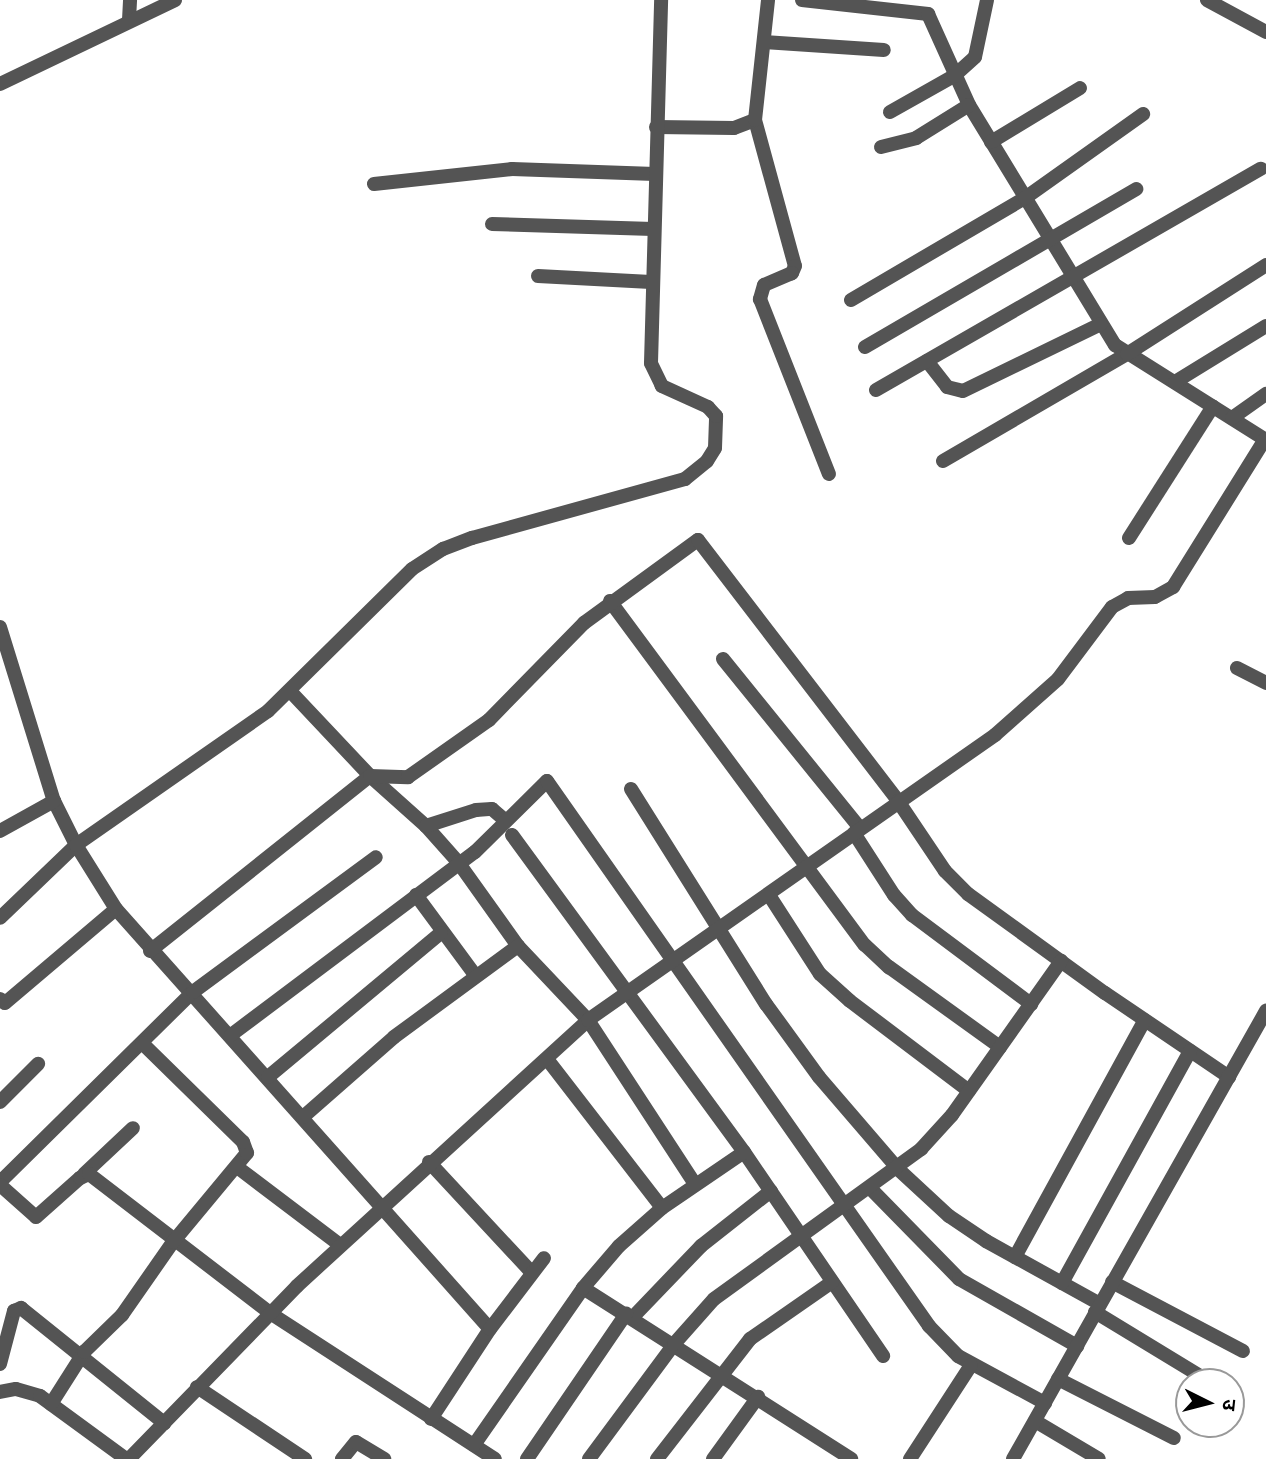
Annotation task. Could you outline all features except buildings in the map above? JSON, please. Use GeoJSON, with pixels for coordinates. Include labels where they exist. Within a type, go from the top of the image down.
{"type":"FeatureCollection","features":[{"type":"Feature","properties":{"kind":"street"},"geometry":{"type":"LineString","coordinates":[[129,20],[131,0]]}},
{"type":"Feature","properties":{"kind":"street"},"geometry":{"type":"LineString","coordinates":[[0,84],[70,53],[129,20],[175,0]]}},
{"type":"Feature","properties":{"kind":"street"},"geometry":{"type":"LineString","coordinates":[[0,918],[76,845],[268,711],[412,569],[443,549],[655,489],[699,471],[715,448],[716,416],[708,407],[662,386],[654,376],[651,282],[661,0]]}},
{"type":"Feature","properties":{"kind":"street"},"geometry":{"type":"LineString","coordinates":[[768,0],[755,120],[795,266],[792,273],[764,285],[760,299],[829,474]]}},
{"type":"Feature","properties":{"kind":"street"},"geometry":{"type":"LineString","coordinates":[[0,1392],[28,1391],[51,1404],[127,1459],[270,1312],[340,1245],[588,1020],[669,960],[769,895],[857,830],[995,735],[1058,679],[1112,607],[1128,598],[1155,597],[1172,587],[1265,440],[1213,405],[1127,354],[1101,324],[968,105],[928,14],[802,0]]}},
{"type":"Feature","properties":{"kind":"street"},"geometry":{"type":"LineString","coordinates":[[890,112],[954,76],[975,57],[987,0]]}},
{"type":"Feature","properties":{"kind":"street"},"geometry":{"type":"LineString","coordinates":[[1207,0],[1266,32]]}},
{"type":"Feature","properties":{"kind":"street"},"geometry":{"type":"LineString","coordinates":[[764,42],[884,50]]}},
{"type":"Feature","properties":{"kind":"street"},"geometry":{"type":"LineString","coordinates":[[991,142],[1080,88]]}},
{"type":"Feature","properties":{"kind":"street"},"geometry":{"type":"LineString","coordinates":[[881,147],[916,138],[968,105]]}},
{"type":"Feature","properties":{"kind":"street"},"geometry":{"type":"LineString","coordinates":[[851,300],[1025,198],[1143,114]]}},
{"type":"Feature","properties":{"kind":"street"},"geometry":{"type":"LineString","coordinates":[[656,127],[734,128],[755,120]]}},
{"type":"Feature","properties":{"kind":"street"},"geometry":{"type":"LineString","coordinates":[[374,184],[512,169],[655,174]]}},
{"type":"Feature","properties":{"kind":"street"},"geometry":{"type":"LineString","coordinates":[[876,390],[1261,169]]}},
{"type":"Feature","properties":{"kind":"street"},"geometry":{"type":"LineString","coordinates":[[865,347],[1136,189]]}},
{"type":"Feature","properties":{"kind":"street"},"geometry":{"type":"LineString","coordinates":[[492,224],[653,229]]}},
{"type":"Feature","properties":{"kind":"street"},"geometry":{"type":"LineString","coordinates":[[943,461],[1127,354],[1266,265]]}},
{"type":"Feature","properties":{"kind":"street"},"geometry":{"type":"LineString","coordinates":[[538,276],[651,282]]}},
{"type":"Feature","properties":{"kind":"street"},"geometry":{"type":"LineString","coordinates":[[928,361],[947,387],[964,391],[1101,324]]}},
{"type":"Feature","properties":{"kind":"street"},"geometry":{"type":"LineString","coordinates":[[1175,382],[1266,326]]}},
{"type":"Feature","properties":{"kind":"street"},"geometry":{"type":"LineString","coordinates":[[1231,418],[1266,394]]}},
{"type":"Feature","properties":{"kind":"street"},"geometry":{"type":"LineString","coordinates":[[1129,538],[1213,405]]}},
{"type":"Feature","properties":{"kind":"street"},"geometry":{"type":"LineString","coordinates":[[150,951],[370,776],[408,778],[489,720],[610,601],[698,540],[898,801],[945,871],[968,894],[1229,1077]]}},
{"type":"Feature","properties":{"kind":"street"},"geometry":{"type":"LineString","coordinates":[[610,601],[810,865],[865,945],[889,967],[1000,1047]]}},
{"type":"Feature","properties":{"kind":"street"},"geometry":{"type":"LineString","coordinates":[[0,627],[54,801],[76,845],[116,909],[150,951],[193,992],[490,1328]]}},
{"type":"Feature","properties":{"kind":"street"},"geometry":{"type":"LineString","coordinates":[[723,659],[857,830],[894,895],[912,915],[1031,1004]]}},
{"type":"Feature","properties":{"kind":"street"},"geometry":{"type":"LineString","coordinates":[[1237,668],[1266,683]]}},
{"type":"Feature","properties":{"kind":"street"},"geometry":{"type":"LineString","coordinates":[[290,691],[370,776],[426,826],[458,862],[519,946],[588,1020],[695,1184]]}},
{"type":"Feature","properties":{"kind":"street"},"geometry":{"type":"LineString","coordinates":[[231,1035],[458,862],[547,781],[669,960],[929,1326],[971,1365],[1045,1403]]}},
{"type":"Feature","properties":{"kind":"street"},"geometry":{"type":"LineString","coordinates":[[631,789],[720,925],[766,1004],[819,1077],[898,1169],[949,1216],[1062,1283],[1189,1368]]}},
{"type":"Feature","properties":{"kind":"street"},"geometry":{"type":"LineString","coordinates":[[0,831],[54,801]]}},
{"type":"Feature","properties":{"kind":"street"},"geometry":{"type":"LineString","coordinates":[[426,826],[475,810],[492,809],[506,821]]}},
{"type":"Feature","properties":{"kind":"street"},"geometry":{"type":"LineString","coordinates":[[512,835],[744,1152],[883,1356]]}},
{"type":"Feature","properties":{"kind":"street"},"geometry":{"type":"LineString","coordinates":[[133,1128],[36,1217],[0,1183],[193,992],[376,858]]}},
{"type":"Feature","properties":{"kind":"street"},"geometry":{"type":"LineString","coordinates":[[416,895],[475,975]]}},
{"type":"Feature","properties":{"kind":"street"},"geometry":{"type":"LineString","coordinates":[[769,895],[821,974],[850,1001],[969,1091]]}},
{"type":"Feature","properties":{"kind":"street"},"geometry":{"type":"LineString","coordinates":[[2,1003],[116,909]]}},
{"type":"Feature","properties":{"kind":"street"},"geometry":{"type":"LineString","coordinates":[[268,1077],[442,933]]}},
{"type":"Feature","properties":{"kind":"street"},"geometry":{"type":"LineString","coordinates":[[303,1117],[394,1037],[475,975],[519,946]]}},
{"type":"Feature","properties":{"kind":"street"},"geometry":{"type":"LineString","coordinates":[[589,1459],[674,1343],[714,1299],[898,1169],[944,1124],[1061,961]]}},
{"type":"Feature","properties":{"kind":"street"},"geometry":{"type":"LineString","coordinates":[[1013,1459],[1229,1077],[1261,1032],[1266,1011]]}},
{"type":"Feature","properties":{"kind":"street"},"geometry":{"type":"LineString","coordinates":[[1016,1257],[1145,1020]]}},
{"type":"Feature","properties":{"kind":"street"},"geometry":{"type":"LineString","coordinates":[[51,1404],[81,1356],[122,1315],[173,1242],[247,1153],[243,1142],[142,1042]]}},
{"type":"Feature","properties":{"kind":"street"},"geometry":{"type":"LineString","coordinates":[[1062,1283],[1190,1051]]}},
{"type":"Feature","properties":{"kind":"street"},"geometry":{"type":"LineString","coordinates":[[547,1059],[662,1208]]}},
{"type":"Feature","properties":{"kind":"street"},"geometry":{"type":"LineString","coordinates":[[0,1102],[38,1064]]}},
{"type":"Feature","properties":{"kind":"street"},"geometry":{"type":"LineString","coordinates":[[474,1445],[583,1288],[619,1246],[662,1208],[744,1152]]}},
{"type":"Feature","properties":{"kind":"street"},"geometry":{"type":"LineString","coordinates":[[429,1162],[532,1273]]}},
{"type":"Feature","properties":{"kind":"street"},"geometry":{"type":"LineString","coordinates":[[237,1167],[340,1245]]}},
{"type":"Feature","properties":{"kind":"street"},"geometry":{"type":"LineString","coordinates":[[84,1174],[93,1177],[173,1242],[270,1312],[495,1459]]}},
{"type":"Feature","properties":{"kind":"street"},"geometry":{"type":"LineString","coordinates":[[871,1189],[959,1279],[1077,1346]]}},
{"type":"Feature","properties":{"kind":"street"},"geometry":{"type":"LineString","coordinates":[[527,1459],[629,1316],[701,1246],[771,1191]]}},
{"type":"Feature","properties":{"kind":"street"},"geometry":{"type":"LineString","coordinates":[[431,1419],[490,1328],[544,1258]]}},
{"type":"Feature","properties":{"kind":"street"},"geometry":{"type":"LineString","coordinates":[[657,1459],[750,1339],[832,1282]]}},
{"type":"Feature","properties":{"kind":"street"},"geometry":{"type":"LineString","coordinates":[[1112,1282],[1243,1351]]}},
{"type":"Feature","properties":{"kind":"street"},"geometry":{"type":"LineString","coordinates":[[583,1288],[721,1373],[849,1458]]}},
{"type":"Feature","properties":{"kind":"street"},"geometry":{"type":"LineString","coordinates":[[0,1364],[18,1307],[164,1423]]}},
{"type":"Feature","properties":{"kind":"street"},"geometry":{"type":"LineString","coordinates":[[910,1459],[971,1365]]}},
{"type":"Feature","properties":{"kind":"street"},"geometry":{"type":"LineString","coordinates":[[1058,1379],[1174,1438]]}},
{"type":"Feature","properties":{"kind":"street"},"geometry":{"type":"LineString","coordinates":[[197,1387],[305,1459]]}},
{"type":"Feature","properties":{"kind":"street"},"geometry":{"type":"LineString","coordinates":[[713,1459],[758,1397]]}},
{"type":"Feature","properties":{"kind":"street"},"geometry":{"type":"LineString","coordinates":[[1035,1421],[1099,1459]]}},
{"type":"Feature","properties":{"kind":"street"},"geometry":{"type":"LineString","coordinates":[[342,1459],[356,1442],[384,1459]]}}]}
